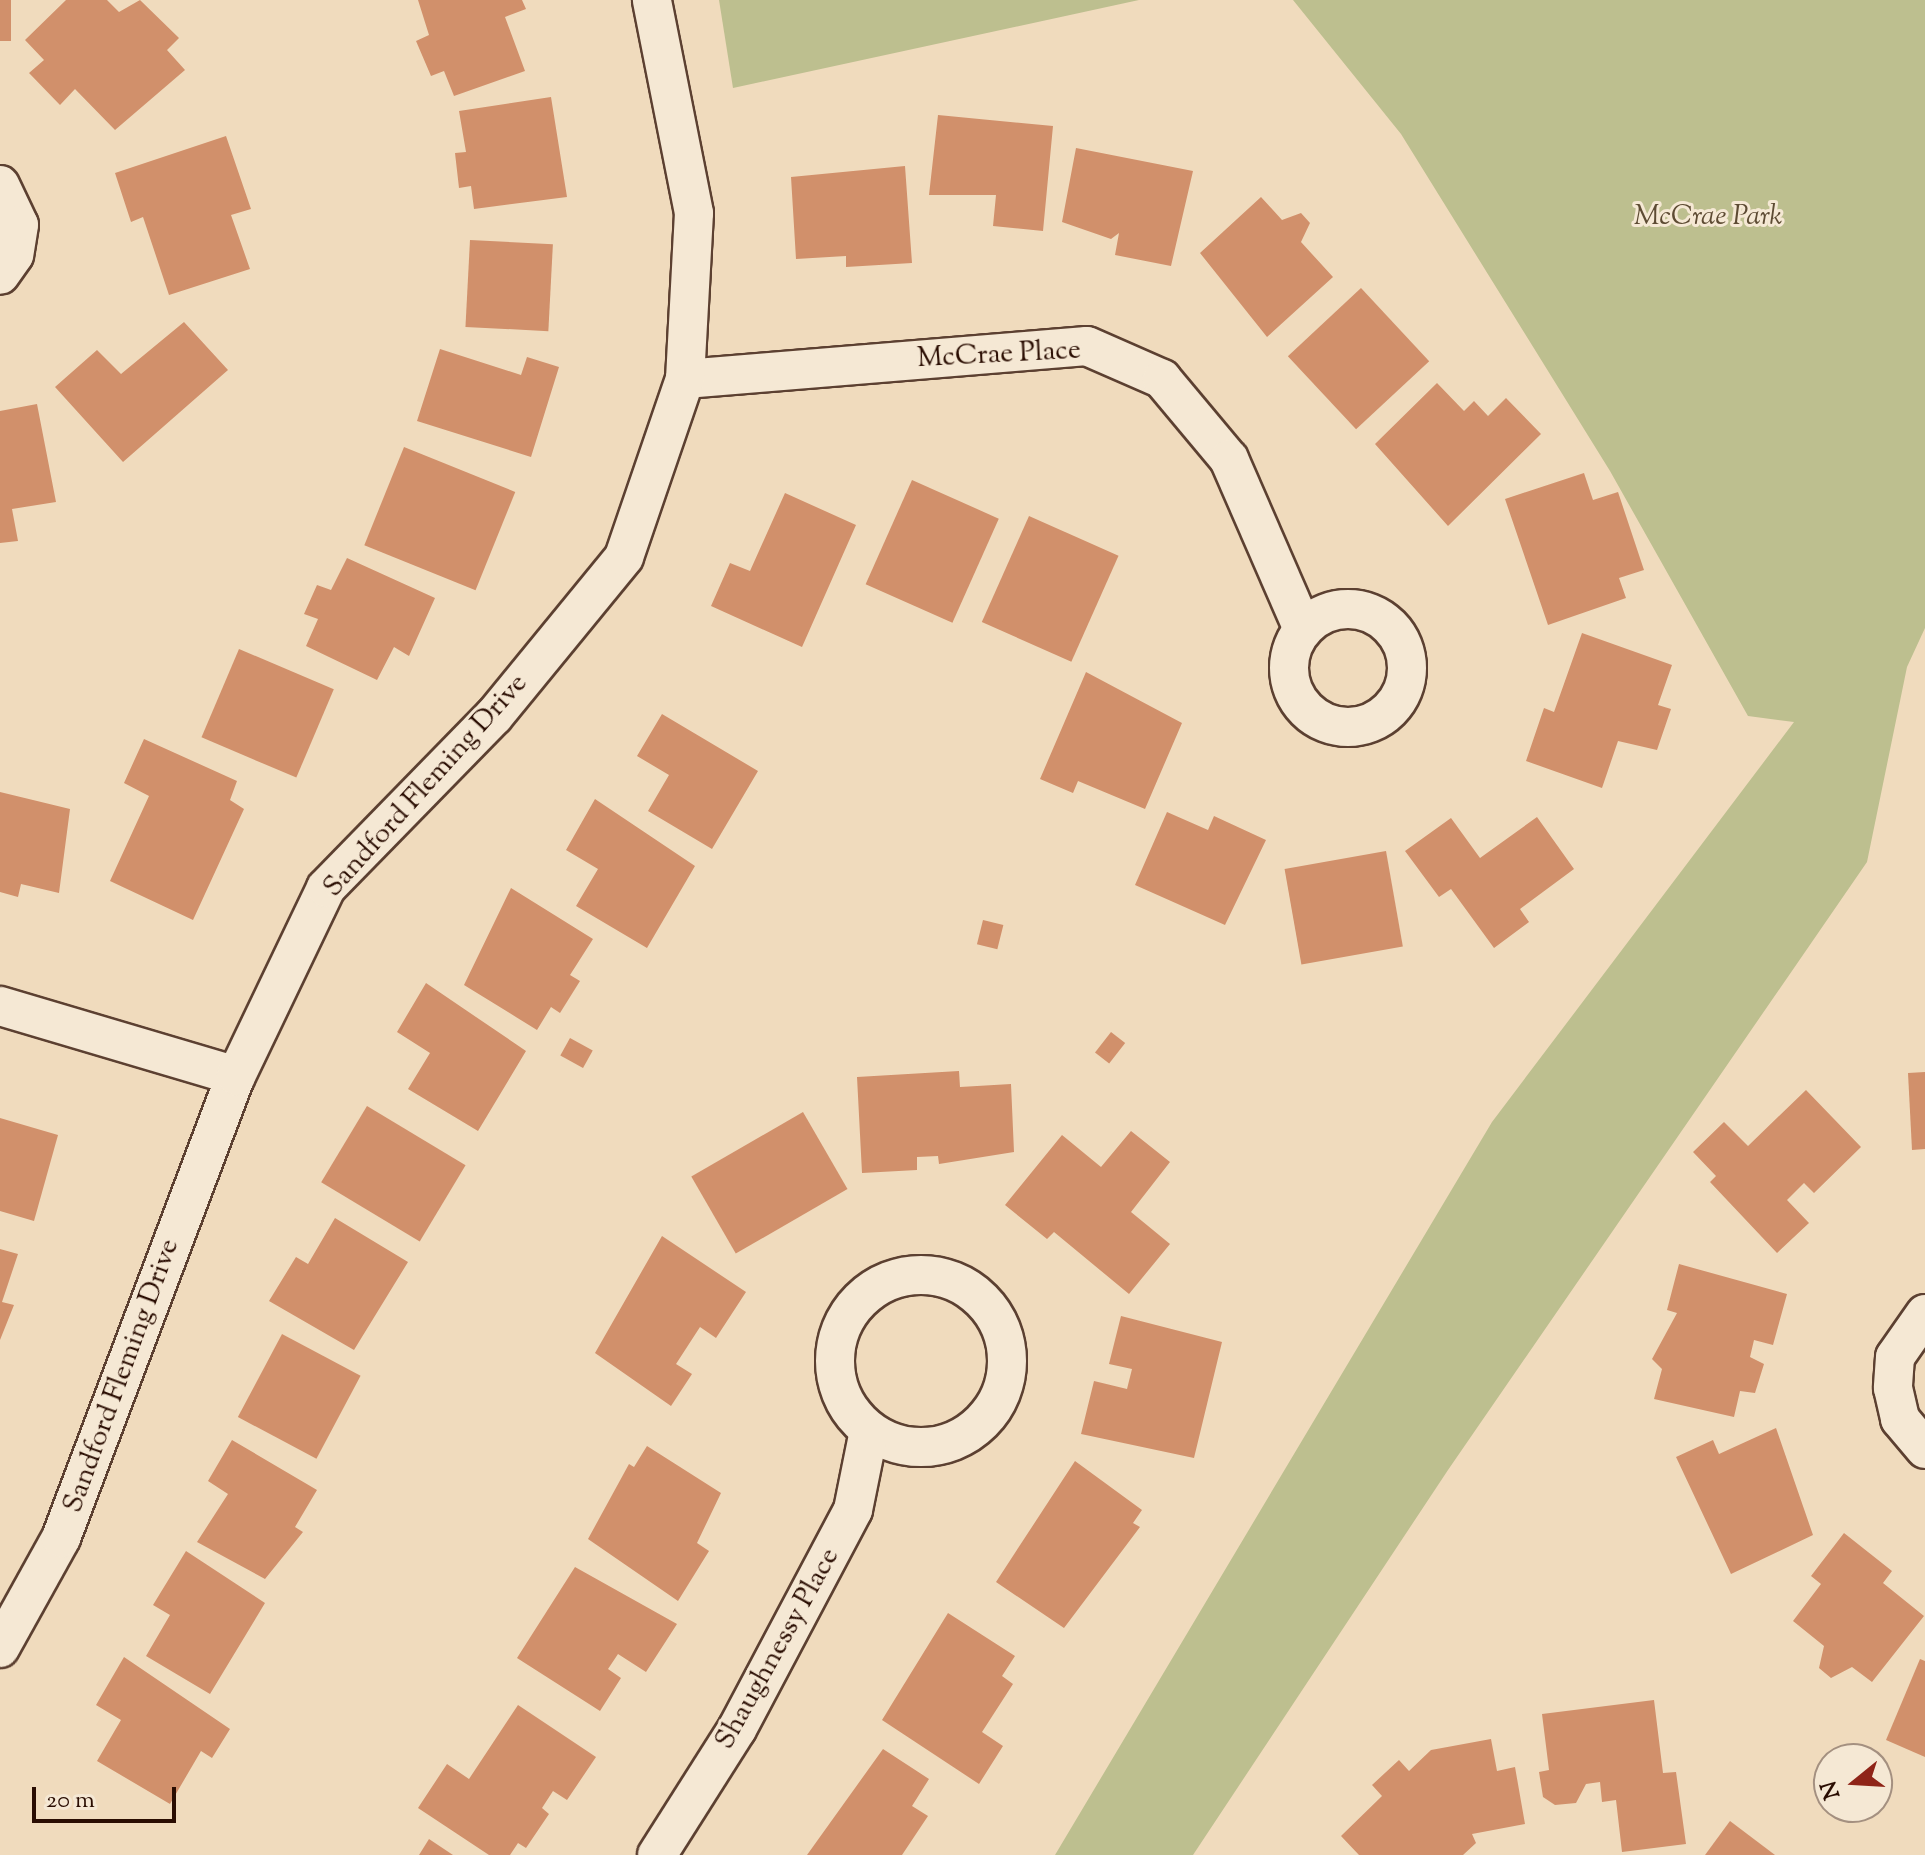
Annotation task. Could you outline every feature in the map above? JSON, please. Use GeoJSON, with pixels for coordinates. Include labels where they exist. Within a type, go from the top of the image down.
{"type":"FeatureCollection","features":[{"type":"Feature","properties":{"kind":"street","name":"Sandford Fleming Drive"},"geometry":{"type":"LineString","coordinates":[[0,1648],[61,1538],[236,1076],[326,888],[494,716],[624,557],[685,379],[694,213],[652,0]]}},
{"type":"Feature","properties":{"kind":"street"},"geometry":{"type":"LineString","coordinates":[[0,185],[19,225],[14,255],[0,275]]}},
{"type":"Feature","properties":{"kind":"street","name":"McCrae Place"},"geometry":{"type":"LineString","coordinates":[[685,379],[1087,346],[1162,379],[1229,459],[1303,629]]}},
{"type":"Feature","properties":{"kind":"street"},"geometry":{"type":"LineString","coordinates":[[0,1006],[236,1076]]}},
{"type":"Feature","properties":{"kind":"street"},"geometry":{"type":"LineString","coordinates":[[914,1274],[944,1277],[973,1291],[993,1313],[1006,1344],[1002,1393],[992,1412],[970,1433],[925,1448],[869,1431],[847,1406],[836,1378],[846,1315],[866,1293],[914,1274]]}},
{"type":"Feature","properties":{"kind":"street"},"geometry":{"type":"LineString","coordinates":[[1925,1314],[1895,1357],[1893,1388],[1900,1419],[1925,1449]]}},
{"type":"Feature","properties":{"kind":"street","name":"Shaughnessy Place"},"geometry":{"type":"LineString","coordinates":[[657,1855],[737,1729],[853,1510],[869,1431]]}},
{"type":"Feature","properties":{"kind":"green space"},"geometry":{"type":"Polygon","coordinates":[[[719,0],[1139,0],[733,88],[719,0]]]}},
{"type":"Feature","properties":{"kind":"green space","name":"McCrae Park"},"geometry":{"type":"Polygon","coordinates":[[[1293,0],[1925,0],[1925,628],[1907,667],[1867,862],[1448,1470],[1193,1855],[1055,1855],[1492,1122],[1794,722],[1748,716],[1610,471],[1401,134],[1293,0]]]}},
{"type":"Feature","properties":{"kind":"building"},"geometry":{"type":"Polygon","coordinates":[[[0,0],[11,0],[11,41],[0,41],[0,0]]]}},
{"type":"Feature","properties":{"kind":"building"},"geometry":{"type":"Polygon","coordinates":[[[66,0],[107,0],[119,12],[140,0],[179,38],[167,50],[185,70],[115,130],[75,89],[60,105],[29,73],[44,60],[25,40],[66,0]]]}},
{"type":"Feature","properties":{"kind":"building"},"geometry":{"type":"Polygon","coordinates":[[[418,0],[522,0],[526,9],[505,17],[525,71],[454,96],[444,71],[431,76],[416,41],[429,35],[418,0]]]}},
{"type":"Feature","properties":{"kind":"building"},"geometry":{"type":"Polygon","coordinates":[[[551,97],[567,197],[474,209],[471,186],[459,188],[455,153],[466,152],[459,111],[551,97]]]}},
{"type":"Feature","properties":{"kind":"building"},"geometry":{"type":"Polygon","coordinates":[[[938,115],[1053,126],[1043,231],[993,226],[996,195],[929,195],[938,115]]]}},
{"type":"Feature","properties":{"kind":"building"},"geometry":{"type":"Polygon","coordinates":[[[226,136],[251,209],[231,215],[250,269],[169,295],[143,217],[131,222],[115,173],[226,136]]]}},
{"type":"Feature","properties":{"kind":"building"},"geometry":{"type":"Polygon","coordinates":[[[1076,148],[1193,171],[1171,266],[1115,255],[1119,233],[1111,239],[1062,222],[1076,148]]]}},
{"type":"Feature","properties":{"kind":"building"},"geometry":{"type":"Polygon","coordinates":[[[905,166],[912,263],[846,267],[846,256],[796,259],[791,177],[905,166]]]}},
{"type":"Feature","properties":{"kind":"building"},"geometry":{"type":"Polygon","coordinates":[[[1261,197],[1282,220],[1301,213],[1310,223],[1301,242],[1333,277],[1267,337],[1200,253],[1261,197]]]}},
{"type":"Feature","properties":{"kind":"building"},"geometry":{"type":"Polygon","coordinates":[[[470,240],[553,244],[548,331],[465,327],[470,240]]]}},
{"type":"Feature","properties":{"kind":"building"},"geometry":{"type":"Polygon","coordinates":[[[1361,288],[1429,361],[1356,429],[1288,356],[1361,288]]]}},
{"type":"Feature","properties":{"kind":"building"},"geometry":{"type":"Polygon","coordinates":[[[184,322],[228,370],[123,462],[55,387],[97,350],[121,374],[184,322]]]}},
{"type":"Feature","properties":{"kind":"building"},"geometry":{"type":"Polygon","coordinates":[[[440,349],[521,375],[527,357],[559,367],[531,457],[417,421],[440,349]]]}},
{"type":"Feature","properties":{"kind":"building"},"geometry":{"type":"Polygon","coordinates":[[[1437,383],[1464,411],[1474,401],[1488,416],[1506,398],[1541,434],[1448,526],[1375,444],[1437,383]]]}},
{"type":"Feature","properties":{"kind":"building"},"geometry":{"type":"Polygon","coordinates":[[[37,404],[56,502],[12,509],[18,541],[0,543],[0,411],[37,404]]]}},
{"type":"Feature","properties":{"kind":"building"},"geometry":{"type":"Polygon","coordinates":[[[404,447],[515,492],[476,590],[364,545],[404,447]]]}},
{"type":"Feature","properties":{"kind":"building"},"geometry":{"type":"Polygon","coordinates":[[[1584,473],[1593,500],[1618,492],[1644,570],[1619,578],[1626,598],[1548,625],[1505,499],[1584,473]]]}},
{"type":"Feature","properties":{"kind":"building"},"geometry":{"type":"Polygon","coordinates":[[[912,480],[999,519],[952,623],[866,584],[912,480]]]}},
{"type":"Feature","properties":{"kind":"building"},"geometry":{"type":"Polygon","coordinates":[[[785,493],[856,525],[802,647],[711,606],[730,563],[750,571],[785,493]]]}},
{"type":"Feature","properties":{"kind":"building"},"geometry":{"type":"Polygon","coordinates":[[[1029,516],[1119,556],[1071,662],[982,622],[1029,516]]]}},
{"type":"Feature","properties":{"kind":"building"},"geometry":{"type":"Polygon","coordinates":[[[347,558],[435,598],[409,656],[394,647],[377,680],[306,646],[318,619],[304,614],[317,585],[331,590],[347,558]]]}},
{"type":"Feature","properties":{"kind":"building"},"geometry":{"type":"Polygon","coordinates":[[[1582,633],[1672,665],[1658,705],[1671,709],[1657,750],[1618,741],[1602,788],[1526,761],[1544,708],[1554,712],[1582,633]]]}},
{"type":"Feature","properties":{"kind":"building"},"geometry":{"type":"Polygon","coordinates":[[[239,649],[334,689],[296,778],[201,737],[239,649]]]}},
{"type":"Feature","properties":{"kind":"building"},"geometry":{"type":"Polygon","coordinates":[[[1086,672],[1182,723],[1145,809],[1078,781],[1073,793],[1040,779],[1086,672]]]}},
{"type":"Feature","properties":{"kind":"building"},"geometry":{"type":"Polygon","coordinates":[[[662,714],[758,771],[712,849],[648,811],[669,775],[637,756],[662,714]]]}},
{"type":"Feature","properties":{"kind":"building"},"geometry":{"type":"Polygon","coordinates":[[[144,739],[237,781],[230,800],[244,809],[193,920],[110,881],[149,796],[124,783],[144,739]]]}},
{"type":"Feature","properties":{"kind":"building"},"geometry":{"type":"Polygon","coordinates":[[[0,792],[70,809],[59,893],[21,884],[18,897],[0,892],[0,792]]]}},
{"type":"Feature","properties":{"kind":"building"},"geometry":{"type":"Polygon","coordinates":[[[595,799],[695,866],[647,948],[576,906],[598,869],[566,850],[595,799]]]}},
{"type":"Feature","properties":{"kind":"building"},"geometry":{"type":"Polygon","coordinates":[[[1167,812],[1208,830],[1214,816],[1266,840],[1225,925],[1135,885],[1167,812]]]}},
{"type":"Feature","properties":{"kind":"building"},"geometry":{"type":"Polygon","coordinates":[[[1537,817],[1574,869],[1520,909],[1529,922],[1494,948],[1451,889],[1439,897],[1405,851],[1451,818],[1480,858],[1537,817]]]}},
{"type":"Feature","properties":{"kind":"building"},"geometry":{"type":"Polygon","coordinates":[[[1386,851],[1403,947],[1301,964],[1285,869],[1386,851]]]}},
{"type":"Feature","properties":{"kind":"building"},"geometry":{"type":"Polygon","coordinates":[[[511,888],[593,939],[570,975],[580,981],[560,1013],[551,1007],[537,1030],[464,985],[511,888]]]}},
{"type":"Feature","properties":{"kind":"building"},"geometry":{"type":"Polygon","coordinates":[[[983,920],[1003,925],[997,949],[977,944],[983,920]]]}},
{"type":"Feature","properties":{"kind":"building"},"geometry":{"type":"Polygon","coordinates":[[[426,983],[526,1051],[478,1131],[408,1089],[430,1053],[397,1032],[426,983]]]}},
{"type":"Feature","properties":{"kind":"building"},"geometry":{"type":"Polygon","coordinates":[[[1111,1032],[1125,1043],[1109,1064],[1095,1052],[1111,1032]]]}},
{"type":"Feature","properties":{"kind":"building"},"geometry":{"type":"Polygon","coordinates":[[[570,1038],[593,1051],[583,1068],[560,1055],[570,1038]]]}},
{"type":"Feature","properties":{"kind":"building"},"geometry":{"type":"Polygon","coordinates":[[[959,1071],[960,1087],[1011,1084],[1014,1152],[939,1164],[938,1156],[917,1157],[917,1170],[862,1173],[857,1077],[959,1071]]]}},
{"type":"Feature","properties":{"kind":"building"},"geometry":{"type":"Polygon","coordinates":[[[1925,1072],[1925,1149],[1912,1150],[1908,1073],[1925,1072]]]}},
{"type":"Feature","properties":{"kind":"building"},"geometry":{"type":"Polygon","coordinates":[[[1806,1090],[1861,1147],[1814,1193],[1804,1183],[1787,1200],[1809,1223],[1777,1253],[1710,1182],[1716,1176],[1693,1152],[1724,1122],[1748,1146],[1806,1090]]]}},
{"type":"Feature","properties":{"kind":"building"},"geometry":{"type":"Polygon","coordinates":[[[367,1106],[466,1165],[420,1242],[321,1182],[367,1106]]]}},
{"type":"Feature","properties":{"kind":"building"},"geometry":{"type":"Polygon","coordinates":[[[803,1112],[848,1189],[736,1254],[691,1176],[803,1112]]]}},
{"type":"Feature","properties":{"kind":"building"},"geometry":{"type":"Polygon","coordinates":[[[0,1118],[58,1135],[34,1221],[0,1211],[0,1118]]]}},
{"type":"Feature","properties":{"kind":"building"},"geometry":{"type":"Polygon","coordinates":[[[1131,1131],[1170,1162],[1131,1212],[1170,1244],[1129,1294],[1054,1232],[1047,1239],[1005,1205],[1062,1135],[1101,1167],[1131,1131]]]}},
{"type":"Feature","properties":{"kind":"building"},"geometry":{"type":"Polygon","coordinates":[[[335,1218],[408,1262],[354,1350],[269,1301],[296,1257],[308,1264],[335,1218]]]}},
{"type":"Feature","properties":{"kind":"building"},"geometry":{"type":"Polygon","coordinates":[[[662,1236],[746,1292],[716,1338],[700,1327],[676,1364],[692,1374],[671,1406],[595,1353],[662,1236]]]}},
{"type":"Feature","properties":{"kind":"building"},"geometry":{"type":"Polygon","coordinates":[[[0,1249],[18,1254],[2,1302],[14,1305],[0,1340],[0,1249]]]}},
{"type":"Feature","properties":{"kind":"building"},"geometry":{"type":"Polygon","coordinates":[[[1679,1264],[1787,1294],[1773,1345],[1754,1340],[1750,1357],[1764,1364],[1755,1393],[1740,1391],[1734,1417],[1654,1399],[1662,1369],[1652,1359],[1677,1313],[1667,1310],[1679,1264]]]}},
{"type":"Feature","properties":{"kind":"building"},"geometry":{"type":"Polygon","coordinates":[[[1121,1316],[1222,1342],[1194,1458],[1081,1434],[1094,1381],[1127,1389],[1132,1369],[1109,1364],[1121,1316]]]}},
{"type":"Feature","properties":{"kind":"building"},"geometry":{"type":"Polygon","coordinates":[[[282,1334],[361,1376],[316,1459],[238,1417],[282,1334]]]}},
{"type":"Feature","properties":{"kind":"building"},"geometry":{"type":"Polygon","coordinates":[[[1776,1428],[1813,1535],[1731,1574],[1676,1457],[1713,1440],[1719,1454],[1776,1428]]]}},
{"type":"Feature","properties":{"kind":"building"},"geometry":{"type":"Polygon","coordinates":[[[232,1440],[317,1490],[295,1527],[303,1532],[265,1579],[197,1542],[228,1494],[208,1481],[232,1440]]]}},
{"type":"Feature","properties":{"kind":"building"},"geometry":{"type":"Polygon","coordinates":[[[647,1446],[721,1493],[697,1543],[709,1551],[678,1601],[588,1539],[629,1464],[634,1467],[647,1446]]]}},
{"type":"Feature","properties":{"kind":"building"},"geometry":{"type":"Polygon","coordinates":[[[1075,1461],[1142,1510],[1133,1523],[1140,1527],[1064,1628],[996,1582],[1075,1461]]]}},
{"type":"Feature","properties":{"kind":"building"},"geometry":{"type":"Polygon","coordinates":[[[1844,1533],[1892,1571],[1883,1583],[1924,1616],[1872,1682],[1852,1667],[1831,1678],[1819,1668],[1824,1646],[1793,1621],[1821,1584],[1811,1576],[1844,1533]]]}},
{"type":"Feature","properties":{"kind":"building"},"geometry":{"type":"Polygon","coordinates":[[[186,1551],[265,1603],[210,1694],[146,1656],[170,1615],[153,1605],[186,1551]]]}},
{"type":"Feature","properties":{"kind":"building"},"geometry":{"type":"Polygon","coordinates":[[[575,1567],[677,1624],[646,1672],[618,1654],[608,1669],[621,1678],[600,1711],[517,1658],[575,1567]]]}},
{"type":"Feature","properties":{"kind":"building"},"geometry":{"type":"Polygon","coordinates":[[[948,1613],[1015,1656],[1002,1676],[1013,1684],[982,1732],[1003,1746],[979,1784],[882,1720],[948,1613]]]}},
{"type":"Feature","properties":{"kind":"building"},"geometry":{"type":"Polygon","coordinates":[[[124,1657],[230,1729],[212,1758],[201,1751],[170,1804],[97,1761],[121,1720],[96,1705],[124,1657]]]}},
{"type":"Feature","properties":{"kind":"building"},"geometry":{"type":"Polygon","coordinates":[[[1920,1659],[1925,1661],[1925,1757],[1886,1740],[1920,1659]]]}},
{"type":"Feature","properties":{"kind":"building"},"geometry":{"type":"Polygon","coordinates":[[[1654,1700],[1663,1773],[1676,1772],[1686,1844],[1622,1852],[1616,1800],[1602,1802],[1600,1782],[1586,1784],[1576,1803],[1555,1805],[1543,1797],[1539,1772],[1549,1770],[1542,1714],[1654,1700]]]}},
{"type":"Feature","properties":{"kind":"building"},"geometry":{"type":"Polygon","coordinates":[[[518,1705],[596,1757],[567,1800],[553,1791],[542,1808],[549,1814],[526,1848],[518,1843],[510,1855],[489,1855],[418,1808],[447,1764],[469,1779],[518,1705]]]}},
{"type":"Feature","properties":{"kind":"building"},"geometry":{"type":"Polygon","coordinates":[[[1491,1739],[1497,1771],[1515,1767],[1525,1824],[1472,1834],[1476,1843],[1463,1855],[1359,1855],[1341,1836],[1382,1796],[1372,1785],[1399,1760],[1409,1771],[1431,1750],[1491,1739]]]}},
{"type":"Feature","properties":{"kind":"building"},"geometry":{"type":"Polygon","coordinates":[[[883,1749],[929,1779],[912,1806],[928,1816],[902,1855],[807,1855],[883,1749]]]}},
{"type":"Feature","properties":{"kind":"building"},"geometry":{"type":"Polygon","coordinates":[[[1730,1821],[1775,1855],[1705,1855],[1730,1821]]]}},
{"type":"Feature","properties":{"kind":"building"},"geometry":{"type":"Polygon","coordinates":[[[429,1839],[453,1855],[419,1855],[429,1839]]]}}]}
